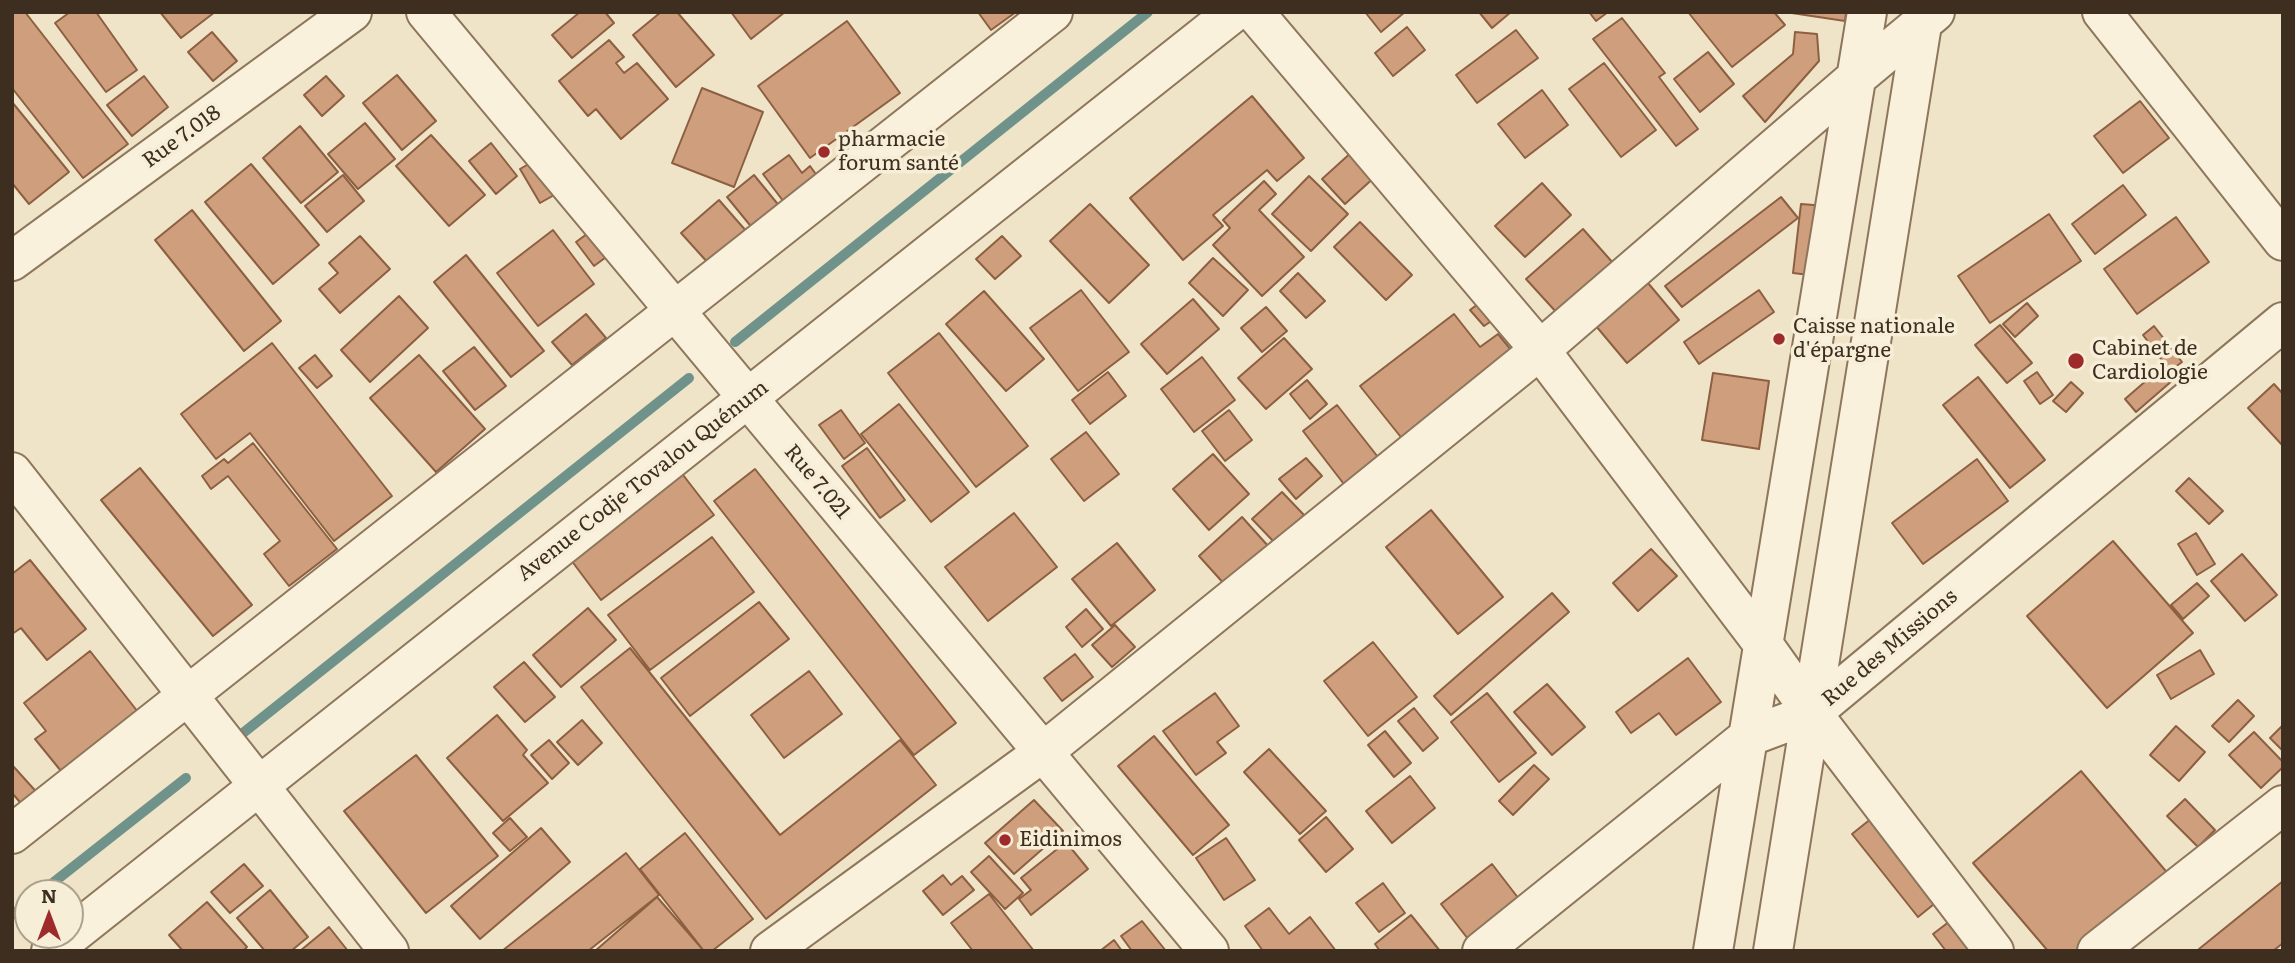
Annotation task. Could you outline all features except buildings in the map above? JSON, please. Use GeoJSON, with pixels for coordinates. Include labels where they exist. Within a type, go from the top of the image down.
{"type":"FeatureCollection","features":[{"type":"Feature","properties":{"kind":"street","name":"Rue 7.018"},"geometry":{"type":"LineString","coordinates":[[12,261],[352,12]]}},
{"type":"Feature","properties":{"kind":"street","name":"Rue 7.021"},"geometry":{"type":"LineString","coordinates":[[426,12],[1209,951]]}},
{"type":"Feature","properties":{"kind":"street"},"geometry":{"type":"LineString","coordinates":[[12,834],[1053,12]]}},
{"type":"Feature","properties":{"kind":"street","name":"Avenue Codje Tovalou Quénum"},"geometry":{"type":"LineString","coordinates":[[51,951],[1234,12]]}},
{"type":"Feature","properties":{"kind":"street"},"geometry":{"type":"LineString","coordinates":[[1254,12],[1540,350],[1994,951]]}},
{"type":"Feature","properties":{"kind":"street"},"geometry":{"type":"LineString","coordinates":[[1713,951],[1867,12]]}},
{"type":"Feature","properties":{"kind":"street"},"geometry":{"type":"LineString","coordinates":[[2102,12],[2283,241]]}},
{"type":"Feature","properties":{"kind":"street"},"geometry":{"type":"LineString","coordinates":[[771,951],[1042,753],[1540,350],[1928,15]]}},
{"type":"Feature","properties":{"kind":"street"},"geometry":{"type":"LineString","coordinates":[[1773,951],[1928,15]]}},
{"type":"Feature","properties":{"kind":"street","name":"Rue des Missions"},"geometry":{"type":"LineString","coordinates":[[1482,951],[1748,737],[1812,713],[2283,322]]}},
{"type":"Feature","properties":{"kind":"street"},"geometry":{"type":"LineString","coordinates":[[12,472],[388,951]]}},
{"type":"Feature","properties":{"kind":"street"},"geometry":{"type":"LineString","coordinates":[[2097,951],[2283,805]]}},
{"type":"Feature","properties":{"kind":"waterway"},"geometry":{"type":"LineString","coordinates":[[735,342],[1148,12]]}},
{"type":"Feature","properties":{"kind":"waterway"},"geometry":{"type":"LineString","coordinates":[[243,733],[689,378]]}},
{"type":"Feature","properties":{"kind":"waterway"},"geometry":{"type":"LineString","coordinates":[[58,879],[186,778]]}},
{"type":"Feature","properties":{"kind":"place","name":"pharmacie forum santé"},"geometry":{"type":"Point","coordinates":[824,152]}},
{"type":"Feature","properties":{"kind":"place","name":"Caisse nationale d'épargne"},"geometry":{"type":"Point","coordinates":[1779,339]}},
{"type":"Feature","properties":{"kind":"place","name":"Cabinet de Cardiologie"},"geometry":{"type":"Point","coordinates":[2076,361]}},
{"type":"Feature","properties":{"kind":"place","name":"Eidinimos"},"geometry":{"type":"Point","coordinates":[1005,840]}}]}
